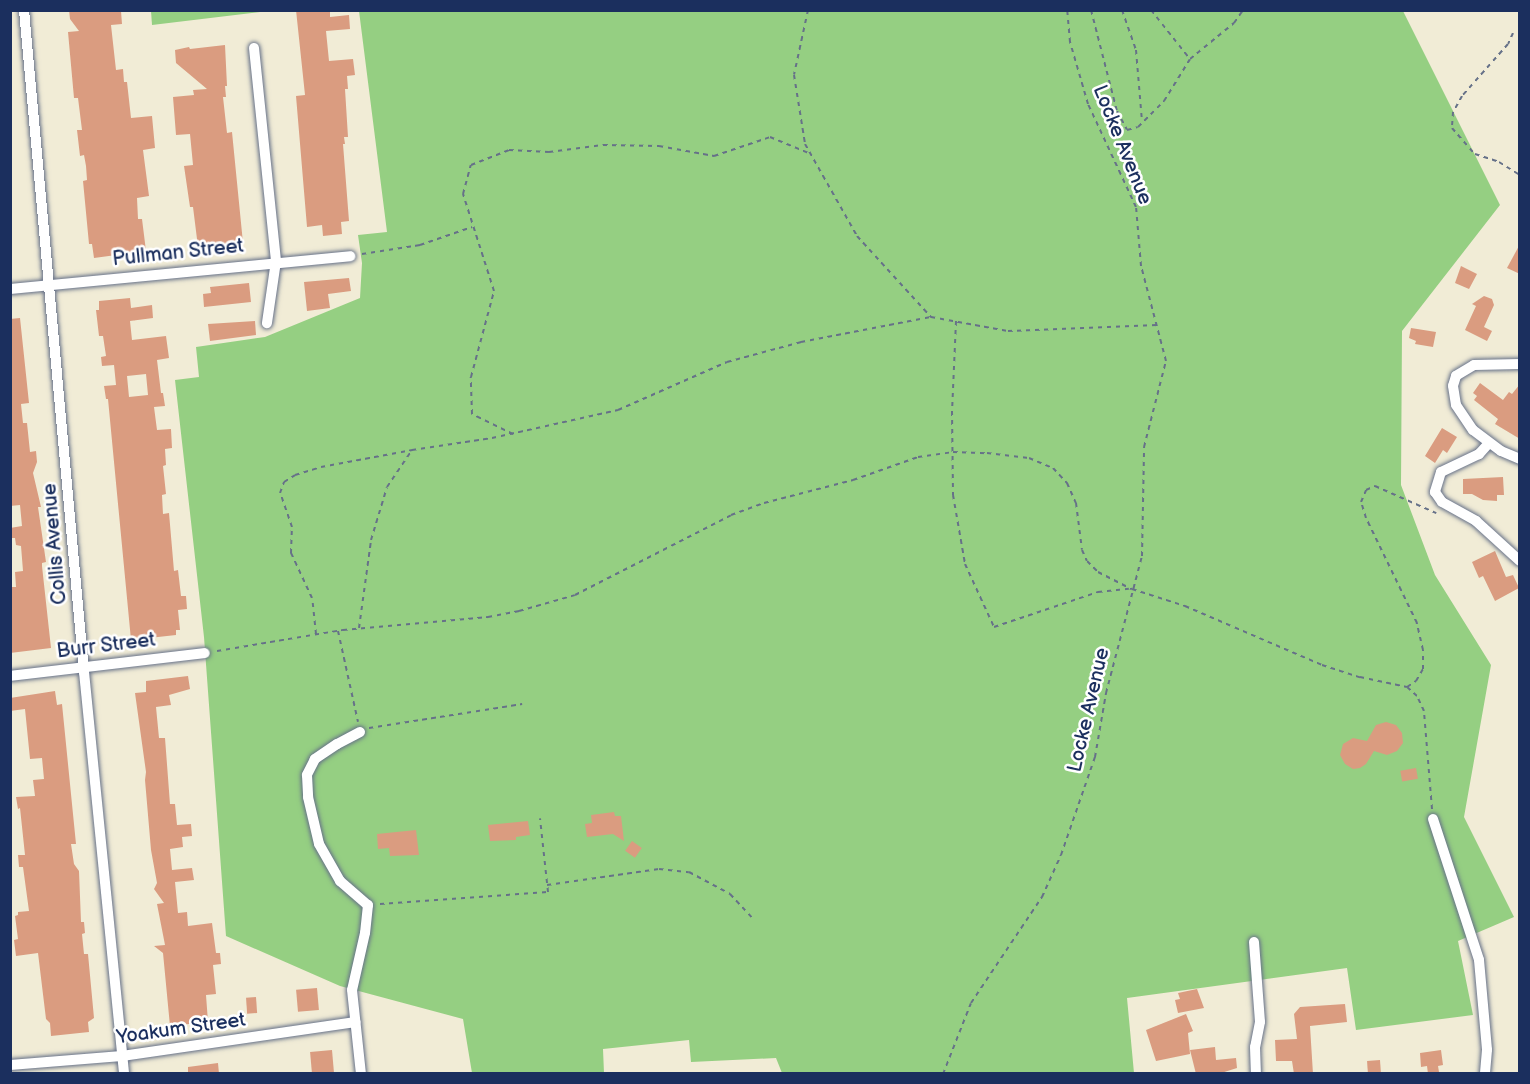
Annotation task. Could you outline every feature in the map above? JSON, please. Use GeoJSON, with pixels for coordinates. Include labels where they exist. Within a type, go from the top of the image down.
{"type":"FeatureCollection","features":[{"type":"Feature","properties":{"kind":"street","name":"Collis Avenue"},"geometry":{"type":"LineString","coordinates":[[24,10],[124,1074]]}},
{"type":"Feature","properties":{"kind":"street"},"geometry":{"type":"LineString","coordinates":[[254,48],[276,261],[267,323]]}},
{"type":"Feature","properties":{"kind":"street","name":"Pullman Street"},"geometry":{"type":"LineString","coordinates":[[10,289],[276,261],[350,256]]}},
{"type":"Feature","properties":{"kind":"street"},"geometry":{"type":"LineString","coordinates":[[1520,364],[1474,364],[1456,376],[1453,386],[1456,405],[1473,430],[1489,443],[1520,459]]}},
{"type":"Feature","properties":{"kind":"street"},"geometry":{"type":"LineString","coordinates":[[1489,443],[1479,454],[1441,472],[1435,492],[1457,512],[1476,521],[1520,561]]}},
{"type":"Feature","properties":{"kind":"street","name":"Burr Street"},"geometry":{"type":"LineString","coordinates":[[10,676],[206,652]]}},
{"type":"Feature","properties":{"kind":"street"},"geometry":{"type":"LineString","coordinates":[[360,732],[315,759],[308,775],[308,797],[319,844],[340,881],[368,905],[365,933],[352,990],[361,1074]]}},
{"type":"Feature","properties":{"kind":"street"},"geometry":{"type":"LineString","coordinates":[[1433,819],[1479,960],[1487,1050],[1485,1074]]}},
{"type":"Feature","properties":{"kind":"street"},"geometry":{"type":"LineString","coordinates":[[1254,942],[1260,1022],[1255,1047],[1256,1074]]}},
{"type":"Feature","properties":{"kind":"street","name":"Yoakum Street"},"geometry":{"type":"LineString","coordinates":[[10,1065],[123,1056],[356,1022]]}},
{"type":"Feature","properties":{"kind":"path"},"geometry":{"type":"LineString","coordinates":[[808,10],[794,75],[805,144],[857,236],[931,317]]}},
{"type":"Feature","properties":{"kind":"path","name":"Locke Avenue"},"geometry":{"type":"LineString","coordinates":[[943,1074],[971,1003],[1042,897],[1061,855],[1095,757],[1106,693],[1142,556],[1144,447],[1166,361],[1141,266],[1136,207],[1088,104],[1070,42],[1067,10]]}},
{"type":"Feature","properties":{"kind":"path"},"geometry":{"type":"LineString","coordinates":[[1091,10],[1117,111],[1127,130],[1142,123],[1164,101],[1190,59],[1234,23],[1243,10]]}},
{"type":"Feature","properties":{"kind":"path"},"geometry":{"type":"LineString","coordinates":[[1122,10],[1136,50],[1142,123]]}},
{"type":"Feature","properties":{"kind":"path"},"geometry":{"type":"LineString","coordinates":[[1151,10],[1190,59]]}},
{"type":"Feature","properties":{"kind":"path"},"geometry":{"type":"LineString","coordinates":[[1514,33],[1501,52],[1462,96],[1453,112],[1452,128],[1475,154],[1499,162],[1520,175]]}},
{"type":"Feature","properties":{"kind":"path"},"geometry":{"type":"LineString","coordinates":[[513,434],[472,414],[471,377],[494,291],[463,194],[471,165],[509,150],[549,152],[603,145],[648,146],[714,156],[770,137],[811,154]]}},
{"type":"Feature","properties":{"kind":"path"},"geometry":{"type":"LineString","coordinates":[[350,256],[420,245],[474,226]]}},
{"type":"Feature","properties":{"kind":"path"},"geometry":{"type":"LineString","coordinates":[[316,634],[312,598],[291,553],[291,527],[280,493],[284,482],[295,475],[321,467],[513,434],[618,410],[727,362],[801,342],[931,317],[1008,331],[1157,326]]}},
{"type":"Feature","properties":{"kind":"path"},"geometry":{"type":"LineString","coordinates":[[956,321],[953,495],[965,564],[994,627],[1098,592],[1132,589]]}},
{"type":"Feature","properties":{"kind":"path"},"geometry":{"type":"LineString","coordinates":[[359,628],[370,540],[387,487],[412,450]]}},
{"type":"Feature","properties":{"kind":"path"},"geometry":{"type":"LineString","coordinates":[[206,652],[359,628],[488,617],[519,611],[575,595],[731,515],[764,503],[853,480],[918,458],[952,452],[1029,458],[1053,468],[1067,483],[1076,503],[1082,550],[1087,561],[1098,572],[1132,589],[1185,606],[1322,665],[1360,677],[1407,687],[1417,696],[1424,711],[1433,819]]}},
{"type":"Feature","properties":{"kind":"path"},"geometry":{"type":"LineString","coordinates":[[1407,687],[1416,681],[1423,669],[1424,650],[1419,632],[1366,518],[1361,502],[1366,490],[1375,486],[1435,513],[1457,512]]}},
{"type":"Feature","properties":{"kind":"path"},"geometry":{"type":"LineString","coordinates":[[338,631],[360,732],[434,716],[522,704]]}},
{"type":"Feature","properties":{"kind":"path"},"geometry":{"type":"LineString","coordinates":[[368,905],[548,892],[540,818]]}},
{"type":"Feature","properties":{"kind":"path"},"geometry":{"type":"LineString","coordinates":[[548,885],[659,869],[689,872],[730,894],[752,918]]}},
{"type":"Feature","properties":{"kind":"green space"},"geometry":{"type":"Polygon","coordinates":[[[151,10],[269,11],[152,25],[151,10]]]}},
{"type":"Feature","properties":{"kind":"green space"},"geometry":{"type":"Polygon","coordinates":[[[359,11],[1403,11],[1500,205],[1402,331],[1401,485],[1435,575],[1491,665],[1464,817],[1514,917],[1458,941],[1473,1015],[1356,1030],[1347,968],[1127,998],[1134,1073],[782,1073],[776,1058],[691,1062],[689,1040],[603,1049],[604,1073],[472,1073],[463,1019],[340,986],[226,936],[204,637],[175,380],[199,377],[196,347],[265,337],[360,298],[362,263],[358,235],[387,232],[359,11]]]}},
{"type":"Feature","properties":{"kind":"building"},"geometry":{"type":"Polygon","coordinates":[[[69,10],[121,11],[122,24],[111,25],[116,70],[123,69],[124,82],[127,82],[131,118],[152,116],[155,148],[143,150],[149,196],[137,198],[138,219],[142,219],[146,251],[94,258],[92,244],[89,244],[83,181],[87,180],[86,166],[84,155],[80,156],[77,130],[82,130],[78,98],[74,98],[68,32],[79,31],[70,19],[69,10]]]}},
{"type":"Feature","properties":{"kind":"building"},"geometry":{"type":"Polygon","coordinates":[[[296,10],[330,10],[330,17],[349,15],[350,29],[326,31],[329,61],[353,59],[355,75],[347,76],[348,89],[345,89],[348,137],[344,137],[345,144],[343,144],[349,221],[341,222],[342,234],[323,236],[322,225],[307,227],[296,96],[305,95],[296,10]]]}},
{"type":"Feature","properties":{"kind":"building"},"geometry":{"type":"Polygon","coordinates":[[[225,45],[227,86],[225,86],[226,97],[223,97],[227,133],[232,132],[243,243],[198,247],[193,207],[190,207],[184,166],[193,165],[190,134],[176,135],[173,97],[194,95],[193,90],[207,89],[176,63],[175,50],[225,45]]]}},
{"type":"Feature","properties":{"kind":"building"},"geometry":{"type":"Polygon","coordinates":[[[1520,244],[1520,274],[1507,268],[1520,244]]]}},
{"type":"Feature","properties":{"kind":"building"},"geometry":{"type":"Polygon","coordinates":[[[1461,266],[1477,274],[1469,289],[1455,283],[1461,266]]]}},
{"type":"Feature","properties":{"kind":"building"},"geometry":{"type":"Polygon","coordinates":[[[349,278],[351,291],[328,294],[330,308],[307,311],[304,282],[349,278]]]}},
{"type":"Feature","properties":{"kind":"building"},"geometry":{"type":"Polygon","coordinates":[[[249,283],[251,302],[204,307],[203,294],[211,293],[210,287],[249,283]]]}},
{"type":"Feature","properties":{"kind":"building"},"geometry":{"type":"Polygon","coordinates":[[[1484,296],[1492,299],[1494,305],[1484,327],[1492,331],[1487,341],[1465,330],[1476,306],[1472,304],[1484,296]]]}},
{"type":"Feature","properties":{"kind":"building"},"geometry":{"type":"Polygon","coordinates":[[[130,298],[131,308],[152,305],[153,318],[130,321],[132,340],[166,336],[169,358],[157,360],[165,406],[154,407],[157,430],[171,429],[172,448],[165,449],[166,465],[163,466],[166,494],[162,495],[163,514],[169,513],[174,571],[178,570],[181,596],[186,596],[187,609],[178,610],[180,630],[176,630],[176,635],[131,640],[108,399],[106,399],[104,386],[116,385],[114,365],[102,366],[101,357],[106,356],[103,336],[99,336],[96,310],[99,310],[99,301],[130,298]],[[146,374],[127,376],[129,397],[148,395],[146,374]]]}},
{"type":"Feature","properties":{"kind":"building"},"geometry":{"type":"Polygon","coordinates":[[[20,318],[29,403],[21,404],[23,423],[27,423],[30,452],[36,451],[37,462],[33,473],[41,507],[38,507],[46,562],[42,563],[42,566],[51,648],[10,653],[10,587],[16,587],[15,572],[23,571],[21,546],[16,545],[15,538],[10,538],[10,528],[22,526],[20,505],[10,506],[10,319],[20,318]]]}},
{"type":"Feature","properties":{"kind":"building"},"geometry":{"type":"Polygon","coordinates":[[[255,321],[256,335],[210,341],[208,324],[255,321]]]}},
{"type":"Feature","properties":{"kind":"building"},"geometry":{"type":"Polygon","coordinates":[[[1411,328],[1436,332],[1433,347],[1415,344],[1416,341],[1409,338],[1411,328]]]}},
{"type":"Feature","properties":{"kind":"building"},"geometry":{"type":"Polygon","coordinates":[[[1480,383],[1503,400],[1520,384],[1520,439],[1495,424],[1498,419],[1474,400],[1477,396],[1473,393],[1480,383]]]}},
{"type":"Feature","properties":{"kind":"building"},"geometry":{"type":"Polygon","coordinates":[[[1442,428],[1457,437],[1447,453],[1443,450],[1435,463],[1425,456],[1442,428]]]}},
{"type":"Feature","properties":{"kind":"building"},"geometry":{"type":"Polygon","coordinates":[[[1503,477],[1504,495],[1497,495],[1497,501],[1483,500],[1472,494],[1463,494],[1463,479],[1503,477]]]}},
{"type":"Feature","properties":{"kind":"building"},"geometry":{"type":"Polygon","coordinates":[[[1495,551],[1506,577],[1513,575],[1519,588],[1495,601],[1483,576],[1479,578],[1472,562],[1495,551]]]}},
{"type":"Feature","properties":{"kind":"building"},"geometry":{"type":"Polygon","coordinates":[[[188,676],[190,689],[169,695],[171,705],[156,707],[159,738],[165,738],[170,804],[175,804],[177,825],[191,824],[192,836],[182,837],[183,847],[170,849],[172,870],[192,868],[194,880],[175,882],[178,913],[187,912],[188,926],[212,923],[216,953],[220,953],[221,964],[213,965],[216,994],[206,995],[208,1022],[170,1026],[163,953],[154,946],[165,945],[157,904],[164,903],[154,889],[157,883],[151,850],[146,772],[135,693],[146,692],[146,681],[188,676]]]}},
{"type":"Feature","properties":{"kind":"building"},"geometry":{"type":"Polygon","coordinates":[[[55,691],[57,705],[62,704],[76,844],[71,844],[74,864],[79,871],[81,922],[84,922],[85,933],[82,934],[84,954],[88,954],[94,1018],[88,1022],[89,1032],[51,1036],[50,1023],[46,1019],[38,953],[16,956],[14,940],[18,939],[15,916],[18,912],[29,911],[23,867],[19,867],[18,855],[25,855],[20,808],[18,809],[16,797],[35,796],[33,780],[44,779],[42,758],[30,759],[25,709],[10,711],[10,698],[55,691]]]}},
{"type":"Feature","properties":{"kind":"building"},"geometry":{"type":"Polygon","coordinates":[[[1386,722],[1396,725],[1402,733],[1403,743],[1397,751],[1387,755],[1374,751],[1366,764],[1360,768],[1353,769],[1345,764],[1340,755],[1343,744],[1353,738],[1367,741],[1376,725],[1386,722]]]}},
{"type":"Feature","properties":{"kind":"building"},"geometry":{"type":"Polygon","coordinates":[[[1416,768],[1418,779],[1402,782],[1400,771],[1416,768]]]}},
{"type":"Feature","properties":{"kind":"building"},"geometry":{"type":"Polygon","coordinates":[[[614,812],[615,816],[621,816],[624,841],[613,834],[587,837],[585,824],[592,823],[591,815],[614,812]]]}},
{"type":"Feature","properties":{"kind":"building"},"geometry":{"type":"Polygon","coordinates":[[[528,821],[530,835],[516,837],[516,840],[490,841],[488,825],[528,821]]]}},
{"type":"Feature","properties":{"kind":"building"},"geometry":{"type":"Polygon","coordinates":[[[416,830],[419,855],[390,856],[389,848],[378,849],[377,834],[416,830]]]}},
{"type":"Feature","properties":{"kind":"building"},"geometry":{"type":"Polygon","coordinates":[[[632,841],[642,848],[635,858],[625,851],[632,841]]]}},
{"type":"Feature","properties":{"kind":"building"},"geometry":{"type":"Polygon","coordinates":[[[317,988],[319,1010],[298,1012],[296,990],[317,988]]]}},
{"type":"Feature","properties":{"kind":"building"},"geometry":{"type":"Polygon","coordinates":[[[1197,989],[1204,1008],[1178,1013],[1175,1000],[1180,999],[1178,993],[1197,989]]]}},
{"type":"Feature","properties":{"kind":"building"},"geometry":{"type":"Polygon","coordinates":[[[256,997],[257,1013],[247,1014],[246,998],[256,997]]]}},
{"type":"Feature","properties":{"kind":"building"},"geometry":{"type":"Polygon","coordinates":[[[1345,1004],[1347,1022],[1310,1026],[1313,1074],[1294,1074],[1292,1061],[1276,1061],[1275,1040],[1297,1039],[1294,1014],[1300,1007],[1345,1004]]]}},
{"type":"Feature","properties":{"kind":"building"},"geometry":{"type":"Polygon","coordinates":[[[1186,1014],[1193,1031],[1188,1033],[1190,1054],[1156,1061],[1146,1030],[1186,1014]]]}},
{"type":"Feature","properties":{"kind":"building"},"geometry":{"type":"Polygon","coordinates":[[[1215,1047],[1216,1060],[1236,1058],[1237,1068],[1218,1074],[1196,1074],[1190,1050],[1215,1047]]]}},
{"type":"Feature","properties":{"kind":"building"},"geometry":{"type":"Polygon","coordinates":[[[332,1050],[334,1074],[312,1074],[310,1052],[332,1050]]]}},
{"type":"Feature","properties":{"kind":"building"},"geometry":{"type":"Polygon","coordinates":[[[1441,1050],[1443,1065],[1438,1066],[1439,1072],[1428,1074],[1427,1066],[1421,1067],[1420,1053],[1441,1050]]]}},
{"type":"Feature","properties":{"kind":"building"},"geometry":{"type":"Polygon","coordinates":[[[1380,1060],[1381,1074],[1368,1074],[1367,1061],[1380,1060]]]}},
{"type":"Feature","properties":{"kind":"building"},"geometry":{"type":"Polygon","coordinates":[[[218,1063],[219,1074],[188,1074],[188,1067],[218,1063]]]}}]}
